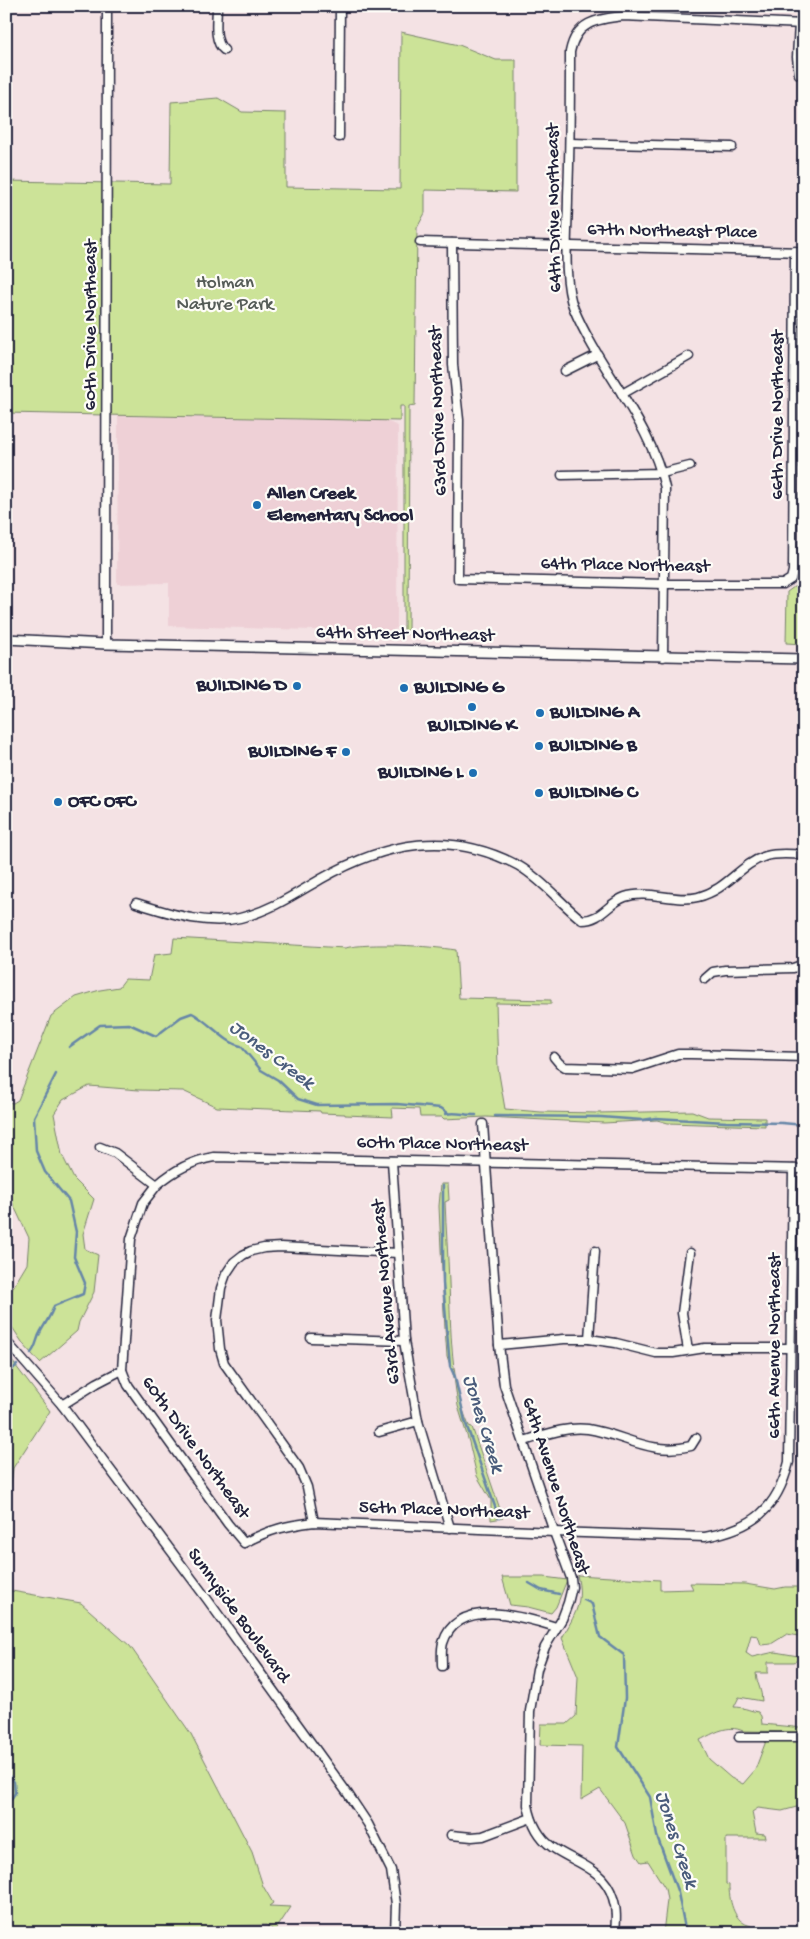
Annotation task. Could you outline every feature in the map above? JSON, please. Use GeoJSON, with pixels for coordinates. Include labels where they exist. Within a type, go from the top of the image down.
{"type":"FeatureCollection","features":[{"type":"Feature","properties":{"kind":"main road","name":"64th Street Northeast"},"geometry":{"type":"LineString","coordinates":[[6,639],[106,644],[804,659]]}},
{"type":"Feature","properties":{"kind":"street","name":"60th Drive Northeast"},"geometry":{"type":"LineString","coordinates":[[106,644],[107,6]]}},
{"type":"Feature","properties":{"kind":"street"},"geometry":{"type":"LineString","coordinates":[[217,6],[217,36],[220,46],[224,50]]}},
{"type":"Feature","properties":{"kind":"street"},"geometry":{"type":"LineString","coordinates":[[339,137],[340,6]]}},
{"type":"Feature","properties":{"kind":"street"},"geometry":{"type":"LineString","coordinates":[[623,6],[623,16]]}},
{"type":"Feature","properties":{"kind":"street","name":"64th Drive Northeast"},"geometry":{"type":"LineString","coordinates":[[663,657],[665,488],[662,473],[622,394],[597,355],[574,309],[570,296],[567,246],[570,52],[572,40],[579,30],[590,22],[623,16],[801,24]]}},
{"type":"Feature","properties":{"kind":"street"},"geometry":{"type":"LineString","coordinates":[[799,74],[797,57],[801,24]]}},
{"type":"Feature","properties":{"kind":"street"},"geometry":{"type":"LineString","coordinates":[[570,143],[732,147]]}},
{"type":"Feature","properties":{"kind":"street","name":"67th Northeast Place"},"geometry":{"type":"LineString","coordinates":[[420,242],[800,252]]}},
{"type":"Feature","properties":{"kind":"street","name":"63rd Drive Northeast"},"geometry":{"type":"LineString","coordinates":[[452,243],[453,365],[459,420],[458,579]]}},
{"type":"Feature","properties":{"kind":"street","name":"66th Drive Northeast"},"geometry":{"type":"LineString","coordinates":[[791,579],[793,570],[800,252]]}},
{"type":"Feature","properties":{"kind":"street"},"geometry":{"type":"LineString","coordinates":[[565,371],[597,355]]}},
{"type":"Feature","properties":{"kind":"street"},"geometry":{"type":"LineString","coordinates":[[622,394],[688,356]]}},
{"type":"Feature","properties":{"kind":"street"},"geometry":{"type":"LineString","coordinates":[[562,476],[662,473],[690,466]]}},
{"type":"Feature","properties":{"kind":"street","name":"64th Place Northeast"},"geometry":{"type":"LineString","coordinates":[[458,579],[664,584],[783,584],[791,579]]}},
{"type":"Feature","properties":{"kind":"street"},"geometry":{"type":"LineString","coordinates":[[136,903],[208,920],[240,918],[265,910],[359,859],[399,847],[433,844],[477,850],[520,867],[543,884],[582,920],[592,920],[625,897],[639,895],[695,898],[714,892],[753,862],[767,856],[804,855]]}},
{"type":"Feature","properties":{"kind":"street"},"geometry":{"type":"LineString","coordinates":[[705,980],[713,972],[719,971],[793,968],[804,964]]}},
{"type":"Feature","properties":{"kind":"street"},"geometry":{"type":"LineString","coordinates":[[554,1057],[565,1068],[632,1069],[678,1054],[804,1056]]}},
{"type":"Feature","properties":{"kind":"street","name":"64th Avenue Northeast"},"geometry":{"type":"LineString","coordinates":[[483,1124],[499,1345],[504,1384],[571,1578],[572,1587],[562,1619],[556,1627],[537,1669],[530,1711],[528,1793],[531,1818],[539,1834],[553,1847],[581,1862],[601,1877],[613,1898],[616,1912],[615,1933]]}},
{"type":"Feature","properties":{"kind":"street"},"geometry":{"type":"LineString","coordinates":[[100,1148],[115,1153],[157,1185]]}},
{"type":"Feature","properties":{"kind":"street","name":"60th Place Northeast"},"geometry":{"type":"LineString","coordinates":[[157,1185],[179,1168],[198,1160],[214,1157],[804,1169]]}},
{"type":"Feature","properties":{"kind":"street","name":"63rd Avenue Northeast"},"geometry":{"type":"LineString","coordinates":[[392,1161],[404,1342],[418,1421],[450,1528]]}},
{"type":"Feature","properties":{"kind":"street","name":"66th Avenue Northeast"},"geometry":{"type":"LineString","coordinates":[[761,1515],[774,1501],[782,1487],[789,1462],[793,1169]]}},
{"type":"Feature","properties":{"kind":"street","name":"60th Drive Northeast"},"geometry":{"type":"LineString","coordinates":[[157,1185],[143,1203],[131,1239],[122,1370],[128,1385],[228,1524],[244,1543]]}},
{"type":"Feature","properties":{"kind":"street"},"geometry":{"type":"LineString","coordinates":[[314,1522],[307,1487],[299,1468],[224,1363],[220,1349],[218,1320],[221,1288],[226,1274],[234,1262],[251,1250],[281,1247],[398,1253]]}},
{"type":"Feature","properties":{"kind":"street"},"geometry":{"type":"LineString","coordinates":[[589,1339],[595,1251]]}},
{"type":"Feature","properties":{"kind":"street"},"geometry":{"type":"LineString","coordinates":[[688,1350],[682,1313],[690,1253]]}},
{"type":"Feature","properties":{"kind":"street"},"geometry":{"type":"LineString","coordinates":[[311,1338],[404,1342]]}},
{"type":"Feature","properties":{"kind":"street"},"geometry":{"type":"LineString","coordinates":[[499,1345],[564,1339],[589,1339],[616,1343],[656,1353],[673,1353],[704,1348],[790,1348]]}},
{"type":"Feature","properties":{"kind":"street","name":"Sunnyside Boulevard"},"geometry":{"type":"LineString","coordinates":[[6,1341],[62,1405],[207,1599],[368,1824],[391,1870],[396,1904],[395,1933]]}},
{"type":"Feature","properties":{"kind":"street","name":"60th Drive Northeast"},"geometry":{"type":"LineString","coordinates":[[62,1405],[122,1370]]}},
{"type":"Feature","properties":{"kind":"street"},"geometry":{"type":"LineString","coordinates":[[379,1432],[418,1421]]}},
{"type":"Feature","properties":{"kind":"street"},"geometry":{"type":"LineString","coordinates":[[524,1441],[552,1432],[586,1429],[601,1432],[638,1445],[660,1448],[691,1446],[696,1438]]}},
{"type":"Feature","properties":{"kind":"street","name":"56th Place Northeast"},"geometry":{"type":"LineString","coordinates":[[244,1543],[264,1532],[285,1526],[314,1522],[705,1537],[738,1528],[761,1515]]}},
{"type":"Feature","properties":{"kind":"street"},"geometry":{"type":"LineString","coordinates":[[442,1666],[443,1642],[450,1630],[458,1622],[469,1616],[483,1613],[524,1617],[556,1627]]}},
{"type":"Feature","properties":{"kind":"street"},"geometry":{"type":"LineString","coordinates":[[739,1737],[804,1737]]}},
{"type":"Feature","properties":{"kind":"street"},"geometry":{"type":"LineString","coordinates":[[451,1835],[483,1836],[531,1818]]}},
{"type":"Feature","properties":{"kind":"shaded area","name":"Allen Creek Elementary School"},"geometry":{"type":"Polygon","coordinates":[[[118,416],[386,421],[398,426],[397,628],[389,632],[169,626],[169,583],[117,584],[118,416]]]}},
{"type":"Feature","properties":{"kind":"green space","name":"Holman Nature Park"},"geometry":{"type":"Polygon","coordinates":[[[401,32],[459,45],[496,60],[516,60],[516,192],[425,190],[425,213],[417,228],[415,405],[409,406],[408,634],[404,634],[404,406],[400,406],[400,421],[6,413],[6,181],[170,184],[171,102],[218,98],[242,112],[286,113],[286,187],[400,189],[401,32]]]}},
{"type":"Feature","properties":{"kind":"green space"},"geometry":{"type":"Polygon","coordinates":[[[804,571],[804,644],[786,643],[787,592],[798,584],[804,571]]]}},
{"type":"Feature","properties":{"kind":"green space"},"geometry":{"type":"Polygon","coordinates":[[[174,938],[345,948],[384,945],[456,950],[459,998],[551,1000],[551,1004],[496,1003],[498,1068],[505,1109],[598,1113],[692,1111],[708,1117],[765,1118],[765,1126],[668,1123],[657,1120],[604,1123],[486,1117],[444,1119],[442,1117],[420,1117],[419,1109],[392,1108],[393,1117],[345,1115],[321,1113],[320,1111],[217,1107],[183,1091],[89,1086],[63,1100],[54,1114],[62,1155],[74,1179],[94,1199],[83,1234],[85,1249],[98,1255],[94,1292],[79,1322],[77,1331],[40,1363],[24,1345],[6,1318],[6,1299],[27,1264],[29,1238],[6,1189],[9,1179],[6,1171],[6,1102],[13,1103],[18,1100],[51,1016],[76,997],[119,987],[125,979],[149,980],[154,955],[172,953],[174,938]]]}},
{"type":"Feature","properties":{"kind":"green space"},"geometry":{"type":"Polygon","coordinates":[[[441,1184],[448,1184],[449,1200],[445,1202],[450,1318],[458,1391],[503,1518],[491,1520],[491,1500],[477,1476],[458,1406],[454,1377],[447,1356],[439,1206],[441,1184]]]}},
{"type":"Feature","properties":{"kind":"green space"},"geometry":{"type":"Polygon","coordinates":[[[6,1353],[50,1411],[13,1468],[6,1525],[6,1353]]]}},
{"type":"Feature","properties":{"kind":"green space"},"geometry":{"type":"Polygon","coordinates":[[[577,1575],[660,1580],[660,1590],[693,1589],[690,1583],[745,1584],[775,1589],[804,1587],[804,1637],[787,1634],[771,1644],[761,1645],[758,1636],[751,1635],[746,1653],[752,1657],[775,1652],[804,1657],[794,1662],[768,1662],[768,1673],[756,1673],[762,1701],[739,1697],[734,1707],[758,1712],[761,1716],[762,1724],[804,1728],[804,1732],[743,1731],[732,1728],[721,1730],[700,1740],[709,1759],[731,1778],[743,1784],[755,1770],[766,1741],[804,1741],[804,1805],[782,1811],[758,1808],[752,1812],[756,1833],[765,1834],[766,1838],[726,1838],[726,1884],[729,1885],[735,1914],[748,1925],[771,1933],[663,1933],[667,1900],[665,1888],[648,1861],[641,1862],[636,1855],[625,1823],[600,1789],[581,1800],[582,1746],[540,1745],[541,1724],[567,1724],[576,1716],[578,1677],[562,1638],[579,1601],[577,1575]]]}},
{"type":"Feature","properties":{"kind":"green space"},"geometry":{"type":"Polygon","coordinates":[[[502,1577],[544,1577],[567,1580],[556,1607],[551,1613],[510,1605],[502,1577]]]}},
{"type":"Feature","properties":{"kind":"green space"},"geometry":{"type":"Polygon","coordinates":[[[6,1590],[81,1603],[130,1646],[191,1734],[252,1852],[263,1886],[273,1903],[269,1906],[291,1907],[275,1931],[266,1925],[217,1926],[216,1933],[6,1933],[6,1590]]]}},
{"type":"Feature","properties":{"kind":"waterway","name":"Jones Creek"},"geometry":{"type":"LineString","coordinates":[[69,1047],[100,1025],[129,1024],[156,1036],[181,1017],[192,1013],[223,1037],[241,1046],[261,1070],[278,1080],[298,1099],[317,1105],[397,1104],[441,1108],[448,1113]]}},
{"type":"Feature","properties":{"kind":"waterway","name":"Jones Creek"},"geometry":{"type":"LineString","coordinates":[[31,1353],[54,1306],[83,1294],[85,1283],[74,1257],[76,1232],[69,1201],[45,1172],[36,1151],[34,1117],[56,1074]]}},
{"type":"Feature","properties":{"kind":"waterway"},"geometry":{"type":"LineString","coordinates":[[446,1114],[476,1115]]}},
{"type":"Feature","properties":{"kind":"waterway"},"geometry":{"type":"LineString","coordinates":[[495,1116],[601,1117],[642,1120],[656,1118],[804,1125]]}},
{"type":"Feature","properties":{"kind":"waterway","name":"Jones Creek"},"geometry":{"type":"LineString","coordinates":[[443,1186],[443,1283],[450,1366],[455,1377],[465,1421],[499,1518]]}},
{"type":"Feature","properties":{"kind":"waterway","name":"Jones Creek"},"geometry":{"type":"LineString","coordinates":[[6,1375],[17,1365]]}},
{"type":"Feature","properties":{"kind":"waterway","name":"Jones Creek"},"geometry":{"type":"LineString","coordinates":[[529,1583],[541,1590],[559,1594]]}},
{"type":"Feature","properties":{"kind":"waterway","name":"Jones Creek"},"geometry":{"type":"LineString","coordinates":[[584,1600],[592,1604],[600,1637],[624,1655],[625,1698],[618,1747],[650,1797],[657,1836],[678,1893],[686,1933]]}},
{"type":"Feature","properties":{"kind":"waterway","name":"Jones Creek"},"geometry":{"type":"LineString","coordinates":[[6,1709],[10,1724],[10,1734],[6,1750]]}},
{"type":"Feature","properties":{"kind":"waterway","name":"Jones Creek"},"geometry":{"type":"LineString","coordinates":[[6,1771],[14,1782],[15,1793],[6,1807]]}},
{"type":"Feature","properties":{"kind":"place","name":"Allen Creek Elementary School"},"geometry":{"type":"Point","coordinates":[257,505]}},
{"type":"Feature","properties":{"kind":"place","name":"BUILDING D"},"geometry":{"type":"Point","coordinates":[297,686]}},
{"type":"Feature","properties":{"kind":"place","name":"BUILDING G"},"geometry":{"type":"Point","coordinates":[404,688]}},
{"type":"Feature","properties":{"kind":"place","name":"BUILDING K"},"geometry":{"type":"Point","coordinates":[472,707]}},
{"type":"Feature","properties":{"kind":"place","name":"BUILDING A"},"geometry":{"type":"Point","coordinates":[540,713]}},
{"type":"Feature","properties":{"kind":"place","name":"BUILDING B"},"geometry":{"type":"Point","coordinates":[539,746]}},
{"type":"Feature","properties":{"kind":"place","name":"BUILDING F"},"geometry":{"type":"Point","coordinates":[346,752]}},
{"type":"Feature","properties":{"kind":"place","name":"BUILDING L"},"geometry":{"type":"Point","coordinates":[473,773]}},
{"type":"Feature","properties":{"kind":"place","name":"BUILDING C"},"geometry":{"type":"Point","coordinates":[539,793]}},
{"type":"Feature","properties":{"kind":"place","name":"OFC OFC"},"geometry":{"type":"Point","coordinates":[58,802]}}]}
